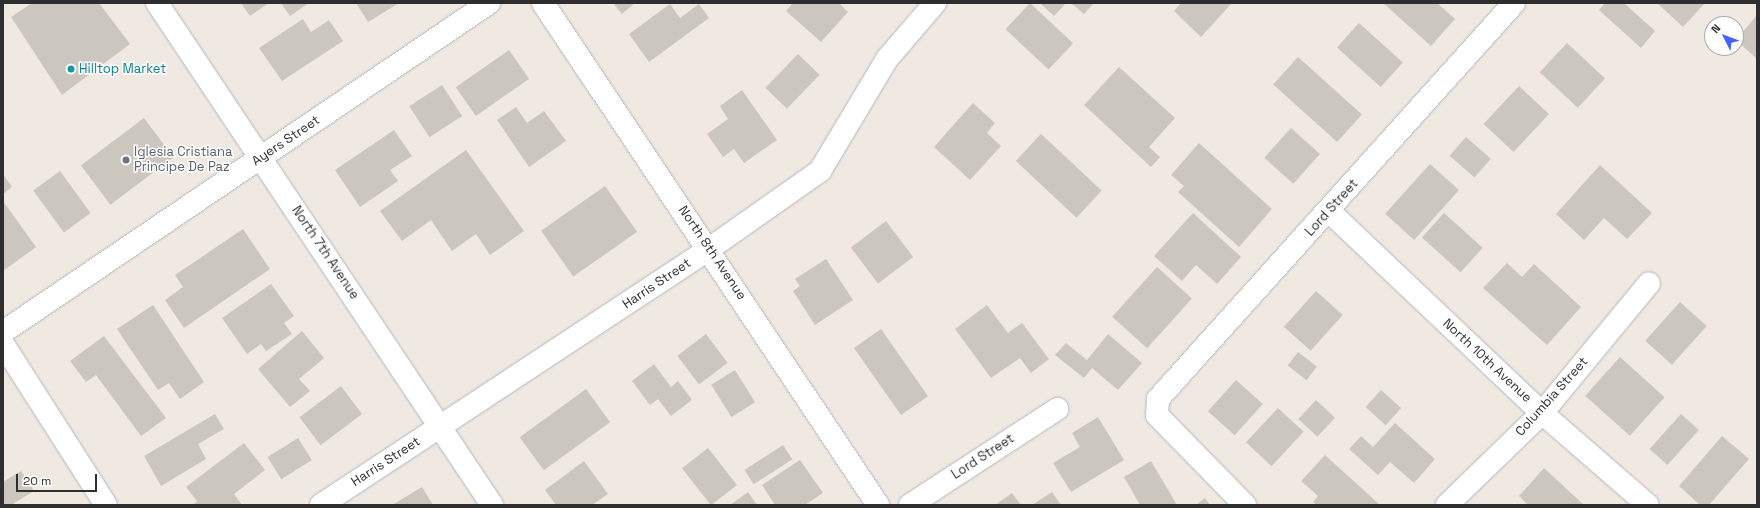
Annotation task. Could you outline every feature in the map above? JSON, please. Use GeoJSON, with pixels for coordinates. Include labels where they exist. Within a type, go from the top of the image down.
{"type":"FeatureCollection","features":[{"type":"Feature","properties":{"kind":"street","name":"North 7th Avenue"},"geometry":{"type":"LineString","coordinates":[[157,3],[441,426],[492,505]]}},
{"type":"Feature","properties":{"kind":"street","name":"Ayers Street"},"geometry":{"type":"LineString","coordinates":[[3,332],[489,3]]}},
{"type":"Feature","properties":{"kind":"street","name":"North 8th Avenue"},"geometry":{"type":"LineString","coordinates":[[543,3],[709,249],[878,505]]}},
{"type":"Feature","properties":{"kind":"street","name":"Harris Street"},"geometry":{"type":"LineString","coordinates":[[321,505],[709,249],[820,171],[887,59],[935,3]]}},
{"type":"Feature","properties":{"kind":"street","name":"Lord Street"},"geometry":{"type":"LineString","coordinates":[[1245,505],[1157,416],[1158,399],[1330,212],[1514,3]]}},
{"type":"Feature","properties":{"kind":"street","name":"North 10th Avenue"},"geometry":{"type":"LineString","coordinates":[[1330,212],[1542,413],[1648,505]]}},
{"type":"Feature","properties":{"kind":"street","name":"Columbia Street"},"geometry":{"type":"LineString","coordinates":[[1447,505],[1542,413],[1649,283]]}},
{"type":"Feature","properties":{"kind":"street"},"geometry":{"type":"LineString","coordinates":[[3,344],[106,505]]}},
{"type":"Feature","properties":{"kind":"street","name":"Lord Street"},"geometry":{"type":"LineString","coordinates":[[910,505],[1056,409]]}},
{"type":"Feature","properties":{"kind":"building","name":"Hilltop Market"},"geometry":{"type":"Polygon","coordinates":[[[32,3],[99,3],[130,44],[62,95],[11,17],[32,3]]]}},
{"type":"Feature","properties":{"kind":"building"},"geometry":{"type":"Polygon","coordinates":[[[241,3],[269,3],[250,16],[241,3]]]}},
{"type":"Feature","properties":{"kind":"building"},"geometry":{"type":"Polygon","coordinates":[[[281,3],[309,3],[290,16],[281,3]]]}},
{"type":"Feature","properties":{"kind":"building"},"geometry":{"type":"Polygon","coordinates":[[[356,3],[399,3],[368,22],[356,3]]]}},
{"type":"Feature","properties":{"kind":"building"},"geometry":{"type":"Polygon","coordinates":[[[613,3],[635,3],[622,14],[613,3]]]}},
{"type":"Feature","properties":{"kind":"building"},"geometry":{"type":"Polygon","coordinates":[[[793,3],[839,3],[848,12],[821,42],[786,11],[793,3]]]}},
{"type":"Feature","properties":{"kind":"building"},"geometry":{"type":"Polygon","coordinates":[[[1030,3],[1073,43],[1049,70],[1005,29],[1030,3]]]}},
{"type":"Feature","properties":{"kind":"building"},"geometry":{"type":"Polygon","coordinates":[[[1040,3],[1066,3],[1054,16],[1040,3]]]}},
{"type":"Feature","properties":{"kind":"building"},"geometry":{"type":"Polygon","coordinates":[[[1071,3],[1094,3],[1084,14],[1071,3]]]}},
{"type":"Feature","properties":{"kind":"building"},"geometry":{"type":"Polygon","coordinates":[[[1181,3],[1232,3],[1201,37],[1174,11],[1181,3]]]}},
{"type":"Feature","properties":{"kind":"building"},"geometry":{"type":"Polygon","coordinates":[[[1383,3],[1437,3],[1455,19],[1431,46],[1383,3]]]}},
{"type":"Feature","properties":{"kind":"building"},"geometry":{"type":"Polygon","coordinates":[[[1605,3],[1624,3],[1655,31],[1641,48],[1599,10],[1605,3]]]}},
{"type":"Feature","properties":{"kind":"building"},"geometry":{"type":"Polygon","coordinates":[[[1657,3],[1705,3],[1683,27],[1657,3]]]}},
{"type":"Feature","properties":{"kind":"building"},"geometry":{"type":"Polygon","coordinates":[[[670,4],[680,18],[699,4],[709,18],[649,62],[629,34],[670,4]]]}},
{"type":"Feature","properties":{"kind":"building"},"geometry":{"type":"Polygon","coordinates":[[[1757,15],[1757,59],[1744,47],[1744,30],[1757,15]]]}},
{"type":"Feature","properties":{"kind":"building"},"geometry":{"type":"Polygon","coordinates":[[[303,19],[311,32],[329,20],[343,41],[282,81],[259,48],[303,19]]]}},
{"type":"Feature","properties":{"kind":"building"},"geometry":{"type":"Polygon","coordinates":[[[1359,23],[1403,62],[1381,87],[1337,48],[1359,23]]]}},
{"type":"Feature","properties":{"kind":"building"},"geometry":{"type":"Polygon","coordinates":[[[1567,43],[1605,78],[1578,108],[1540,72],[1567,43]]]}},
{"type":"Feature","properties":{"kind":"building"},"geometry":{"type":"Polygon","coordinates":[[[509,50],[529,79],[476,116],[456,87],[509,50]]]}},
{"type":"Feature","properties":{"kind":"building"},"geometry":{"type":"Polygon","coordinates":[[[798,54],[820,75],[787,109],[765,88],[798,54]]]}},
{"type":"Feature","properties":{"kind":"building"},"geometry":{"type":"Polygon","coordinates":[[[1298,57],[1362,115],[1337,142],[1273,84],[1298,57]]]}},
{"type":"Feature","properties":{"kind":"building"},"geometry":{"type":"Polygon","coordinates":[[[1119,67],[1175,118],[1149,147],[1160,157],[1151,167],[1084,105],[1119,67]]]}},
{"type":"Feature","properties":{"kind":"building"},"geometry":{"type":"Polygon","coordinates":[[[442,85],[462,116],[429,137],[409,106],[442,85]]]}},
{"type":"Feature","properties":{"kind":"building"},"geometry":{"type":"Polygon","coordinates":[[[1519,86],[1549,114],[1514,152],[1484,124],[1519,86]]]}},
{"type":"Feature","properties":{"kind":"building"},"geometry":{"type":"Polygon","coordinates":[[[742,90],[777,140],[744,163],[734,149],[723,157],[707,134],[728,119],[720,106],[742,90]]]}},
{"type":"Feature","properties":{"kind":"building"},"geometry":{"type":"Polygon","coordinates":[[[973,103],[995,123],[987,133],[1001,146],[970,180],[934,147],[973,103]]]}},
{"type":"Feature","properties":{"kind":"building"},"geometry":{"type":"Polygon","coordinates":[[[516,107],[527,123],[544,111],[566,141],[529,167],[497,120],[516,107]]]}},
{"type":"Feature","properties":{"kind":"building","name":"Iglesia Cristiana Principe De Paz"},"geometry":{"type":"Polygon","coordinates":[[[144,118],[173,157],[110,205],[81,166],[144,118]]]}},
{"type":"Feature","properties":{"kind":"building"},"geometry":{"type":"Polygon","coordinates":[[[1291,128],[1320,154],[1293,184],[1264,158],[1291,128]]]}},
{"type":"Feature","properties":{"kind":"building"},"geometry":{"type":"Polygon","coordinates":[[[394,130],[412,156],[390,170],[398,181],[360,207],[335,170],[394,130]]]}},
{"type":"Feature","properties":{"kind":"building"},"geometry":{"type":"Polygon","coordinates":[[[1041,134],[1102,191],[1076,218],[1016,161],[1041,134]]]}},
{"type":"Feature","properties":{"kind":"building"},"geometry":{"type":"Polygon","coordinates":[[[1466,137],[1491,159],[1475,178],[1450,156],[1466,137]]]}},
{"type":"Feature","properties":{"kind":"building"},"geometry":{"type":"Polygon","coordinates":[[[1199,143],[1272,209],[1239,247],[1178,192],[1184,186],[1171,175],[1199,143]]]}},
{"type":"Feature","properties":{"kind":"building"},"geometry":{"type":"Polygon","coordinates":[[[466,150],[524,231],[490,255],[476,234],[452,251],[431,220],[402,241],[380,211],[466,150]]]}},
{"type":"Feature","properties":{"kind":"building"},"geometry":{"type":"Polygon","coordinates":[[[1430,164],[1459,190],[1414,240],[1385,214],[1430,164]]]}},
{"type":"Feature","properties":{"kind":"building"},"geometry":{"type":"Polygon","coordinates":[[[1600,165],[1652,213],[1627,239],[1604,218],[1584,240],[1556,214],[1600,165]]]}},
{"type":"Feature","properties":{"kind":"building"},"geometry":{"type":"Polygon","coordinates":[[[60,171],[91,213],[64,232],[33,190],[60,171]]]}},
{"type":"Feature","properties":{"kind":"building"},"geometry":{"type":"Polygon","coordinates":[[[3,174],[12,187],[3,194],[3,174]]]}},
{"type":"Feature","properties":{"kind":"building"},"geometry":{"type":"Polygon","coordinates":[[[605,186],[637,232],[573,277],[541,231],[605,186]]]}},
{"type":"Feature","properties":{"kind":"building"},"geometry":{"type":"Polygon","coordinates":[[[3,201],[36,247],[3,271],[3,201]]]}},
{"type":"Feature","properties":{"kind":"building"},"geometry":{"type":"Polygon","coordinates":[[[1193,213],[1241,257],[1217,284],[1196,265],[1182,281],[1154,256],[1193,213]]]}},
{"type":"Feature","properties":{"kind":"building"},"geometry":{"type":"Polygon","coordinates":[[[1444,213],[1483,248],[1461,272],[1422,238],[1444,213]]]}},
{"type":"Feature","properties":{"kind":"building"},"geometry":{"type":"Polygon","coordinates":[[[886,221],[913,257],[878,283],[851,247],[886,221]]]}},
{"type":"Feature","properties":{"kind":"building"},"geometry":{"type":"Polygon","coordinates":[[[243,229],[270,269],[184,328],[165,300],[183,287],[175,275],[243,229]]]}},
{"type":"Feature","properties":{"kind":"building"},"geometry":{"type":"Polygon","coordinates":[[[826,259],[853,300],[815,325],[793,291],[800,286],[795,279],[826,259]]]}},
{"type":"Feature","properties":{"kind":"building"},"geometry":{"type":"Polygon","coordinates":[[[1507,263],[1522,277],[1534,264],[1581,307],[1547,345],[1483,288],[1507,263]]]}},
{"type":"Feature","properties":{"kind":"building"},"geometry":{"type":"Polygon","coordinates":[[[1157,267],[1192,298],[1147,348],[1112,317],[1157,267]]]}},
{"type":"Feature","properties":{"kind":"building"},"geometry":{"type":"Polygon","coordinates":[[[271,284],[294,316],[284,323],[292,334],[266,351],[261,344],[247,354],[222,318],[271,284]]]}},
{"type":"Feature","properties":{"kind":"building"},"geometry":{"type":"Polygon","coordinates":[[[1316,291],[1343,315],[1311,351],[1284,327],[1316,291]]]}},
{"type":"Feature","properties":{"kind":"building"},"geometry":{"type":"Polygon","coordinates":[[[1680,302],[1707,326],[1672,365],[1645,341],[1680,302]]]}},
{"type":"Feature","properties":{"kind":"building"},"geometry":{"type":"Polygon","coordinates":[[[153,305],[204,382],[180,399],[169,383],[158,390],[117,329],[153,305]]]}},
{"type":"Feature","properties":{"kind":"building"},"geometry":{"type":"Polygon","coordinates":[[[987,305],[1008,333],[1022,323],[1049,359],[1031,373],[1020,358],[991,378],[955,329],[987,305]]]}},
{"type":"Feature","properties":{"kind":"building"},"geometry":{"type":"Polygon","coordinates":[[[881,329],[928,396],[901,415],[854,348],[881,329]]]}},
{"type":"Feature","properties":{"kind":"building"},"geometry":{"type":"Polygon","coordinates":[[[302,331],[324,358],[299,379],[310,391],[290,407],[258,369],[302,331]]]}},
{"type":"Feature","properties":{"kind":"building"},"geometry":{"type":"Polygon","coordinates":[[[706,334],[728,363],[699,384],[677,356],[706,334]]]}},
{"type":"Feature","properties":{"kind":"building"},"geometry":{"type":"Polygon","coordinates":[[[1108,334],[1142,363],[1118,390],[1092,368],[1084,378],[1055,355],[1066,343],[1087,360],[1108,334]]]}},
{"type":"Feature","properties":{"kind":"building"},"geometry":{"type":"Polygon","coordinates":[[[104,336],[166,418],[141,436],[96,375],[86,382],[70,361],[104,336]]]}},
{"type":"Feature","properties":{"kind":"building"},"geometry":{"type":"Polygon","coordinates":[[[1298,352],[1317,367],[1306,380],[1288,365],[1298,352]]]}},
{"type":"Feature","properties":{"kind":"building"},"geometry":{"type":"Polygon","coordinates":[[[1620,357],[1665,397],[1630,436],[1585,396],[1620,357]]]}},
{"type":"Feature","properties":{"kind":"building"},"geometry":{"type":"Polygon","coordinates":[[[654,364],[671,387],[678,381],[692,400],[671,416],[658,399],[650,405],[632,381],[654,364]]]}},
{"type":"Feature","properties":{"kind":"building"},"geometry":{"type":"Polygon","coordinates":[[[735,370],[755,402],[731,417],[711,385],[735,370]]]}},
{"type":"Feature","properties":{"kind":"building"},"geometry":{"type":"Polygon","coordinates":[[[1236,380],[1263,404],[1235,435],[1208,411],[1236,380]]]}},
{"type":"Feature","properties":{"kind":"building"},"geometry":{"type":"Polygon","coordinates":[[[341,386],[362,414],[321,445],[299,417],[341,386]]]}},
{"type":"Feature","properties":{"kind":"building"},"geometry":{"type":"Polygon","coordinates":[[[586,389],[610,422],[544,470],[520,437],[586,389]]]}},
{"type":"Feature","properties":{"kind":"building"},"geometry":{"type":"Polygon","coordinates":[[[1381,390],[1401,408],[1386,425],[1366,407],[1381,390]]]}},
{"type":"Feature","properties":{"kind":"building"},"geometry":{"type":"Polygon","coordinates":[[[1316,400],[1335,418],[1317,437],[1298,419],[1316,400]]]}},
{"type":"Feature","properties":{"kind":"building"},"geometry":{"type":"Polygon","coordinates":[[[1278,408],[1304,432],[1272,466],[1246,442],[1278,408]]]}},
{"type":"Feature","properties":{"kind":"building"},"geometry":{"type":"Polygon","coordinates":[[[215,414],[224,429],[198,444],[206,459],[161,486],[144,456],[215,414]]]}},
{"type":"Feature","properties":{"kind":"building"},"geometry":{"type":"Polygon","coordinates":[[[1681,414],[1699,430],[1667,465],[1650,449],[1681,414]]]}},
{"type":"Feature","properties":{"kind":"building"},"geometry":{"type":"Polygon","coordinates":[[[1098,417],[1124,460],[1071,492],[1053,463],[1080,447],[1072,433],[1098,417]]]}},
{"type":"Feature","properties":{"kind":"building"},"geometry":{"type":"Polygon","coordinates":[[[1395,423],[1435,459],[1414,483],[1390,462],[1378,475],[1349,449],[1361,436],[1373,447],[1395,423]]]}},
{"type":"Feature","properties":{"kind":"building"},"geometry":{"type":"Polygon","coordinates":[[[1722,436],[1749,459],[1709,505],[1700,505],[1679,486],[1722,436]]]}},
{"type":"Feature","properties":{"kind":"building"},"geometry":{"type":"Polygon","coordinates":[[[298,438],[312,460],[281,479],[267,457],[298,438]]]}},
{"type":"Feature","properties":{"kind":"building"},"geometry":{"type":"Polygon","coordinates":[[[244,443],[265,470],[234,494],[242,505],[193,505],[197,501],[186,487],[244,443]]]}},
{"type":"Feature","properties":{"kind":"building"},"geometry":{"type":"Polygon","coordinates":[[[783,445],[792,459],[754,484],[744,470],[783,445]]]}},
{"type":"Feature","properties":{"kind":"building"},"geometry":{"type":"Polygon","coordinates":[[[708,448],[737,485],[711,505],[682,468],[708,448]]]}},
{"type":"Feature","properties":{"kind":"building"},"geometry":{"type":"Polygon","coordinates":[[[1325,455],[1380,505],[1317,505],[1313,502],[1318,496],[1301,481],[1325,455]]]}},
{"type":"Feature","properties":{"kind":"building"},"geometry":{"type":"Polygon","coordinates":[[[800,460],[823,493],[805,505],[775,505],[762,485],[800,460]]]}},
{"type":"Feature","properties":{"kind":"building"},"geometry":{"type":"Polygon","coordinates":[[[584,461],[608,494],[592,505],[556,505],[545,490],[584,461]]]}},
{"type":"Feature","properties":{"kind":"building"},"geometry":{"type":"Polygon","coordinates":[[[1151,461],[1177,505],[1140,505],[1124,477],[1151,461]]]}},
{"type":"Feature","properties":{"kind":"building"},"geometry":{"type":"Polygon","coordinates":[[[1544,468],[1584,505],[1528,505],[1519,496],[1544,468]]]}},
{"type":"Feature","properties":{"kind":"building"},"geometry":{"type":"Polygon","coordinates":[[[21,471],[34,491],[11,505],[3,505],[3,482],[21,471]]]}},
{"type":"Feature","properties":{"kind":"building"},"geometry":{"type":"Polygon","coordinates":[[[422,487],[433,505],[392,505],[422,487]]]}},
{"type":"Feature","properties":{"kind":"building"},"geometry":{"type":"Polygon","coordinates":[[[748,492],[757,505],[730,505],[748,492]]]}},
{"type":"Feature","properties":{"kind":"building"},"geometry":{"type":"Polygon","coordinates":[[[1052,492],[1061,505],[1032,505],[1052,492]]]}},
{"type":"Feature","properties":{"kind":"building"},"geometry":{"type":"Polygon","coordinates":[[[1012,493],[1021,505],[995,505],[1012,493]]]}},
{"type":"Feature","properties":{"kind":"building"},"geometry":{"type":"Polygon","coordinates":[[[1205,498],[1210,505],[1196,505],[1205,498]]]}},
{"type":"Feature","properties":{"kind":"place","name":"Hilltop Market"},"geometry":{"type":"Point","coordinates":[71,69]}},
{"type":"Feature","properties":{"kind":"place","name":"Iglesia Cristiana Principe De Paz"},"geometry":{"type":"Point","coordinates":[126,160]}}]}
